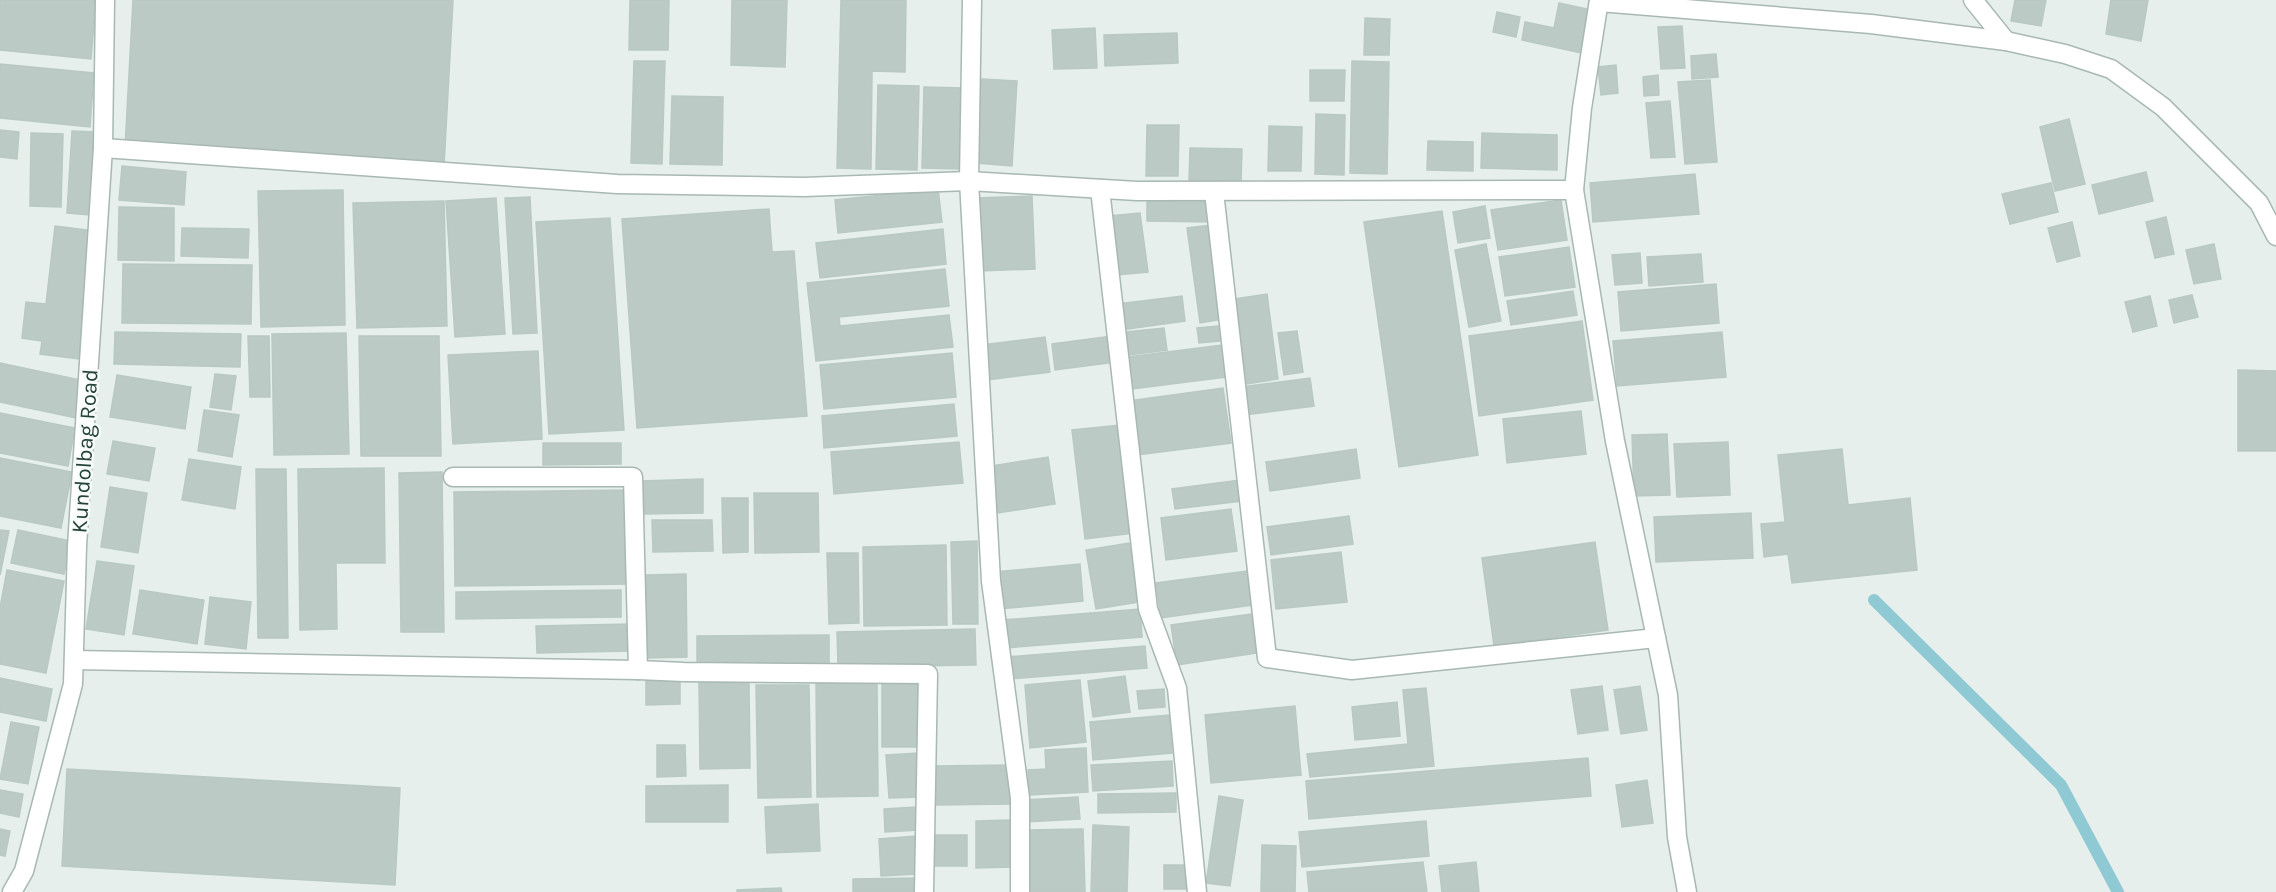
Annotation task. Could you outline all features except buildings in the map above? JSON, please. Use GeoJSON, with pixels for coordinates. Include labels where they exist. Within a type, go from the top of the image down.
{"type":"FeatureCollection","features":[{"type":"Feature","properties":{"kind":"street","name":"Kundolbag Road"},"geometry":{"type":"LineString","coordinates":[[12,892],[24,871],[73,684],[77,546],[103,148],[105,0]]}},
{"type":"Feature","properties":{"kind":"street"},"geometry":{"type":"LineString","coordinates":[[972,0],[969,181],[991,581],[1020,798],[1020,892]]}},
{"type":"Feature","properties":{"kind":"street"},"geometry":{"type":"LineString","coordinates":[[1973,0],[2006,41]]}},
{"type":"Feature","properties":{"kind":"street"},"geometry":{"type":"LineString","coordinates":[[1688,892],[1677,837],[1668,695],[1615,441],[1574,190],[1582,108],[1599,1],[1871,24],[2006,41],[2065,54],[2111,69],[2163,107],[2259,203],[2276,236]]}},
{"type":"Feature","properties":{"kind":"street"},"geometry":{"type":"LineString","coordinates":[[103,148],[617,184],[804,187],[969,181],[1101,189],[1214,192],[1574,190]]}},
{"type":"Feature","properties":{"kind":"street"},"geometry":{"type":"LineString","coordinates":[[1101,189],[1148,609],[1177,688],[1197,892]]}},
{"type":"Feature","properties":{"kind":"street"},"geometry":{"type":"LineString","coordinates":[[1214,192],[1267,658],[1352,670],[1656,638]]}},
{"type":"Feature","properties":{"kind":"street"},"geometry":{"type":"LineString","coordinates":[[453,477],[633,477],[638,670]]}},
{"type":"Feature","properties":{"kind":"street"},"geometry":{"type":"LineString","coordinates":[[74,660],[684,672],[928,674],[924,892]]}},
{"type":"Feature","properties":{"kind":"waterway"},"geometry":{"type":"LineString","coordinates":[[1874,600],[2061,785],[2118,892]]}}]}
